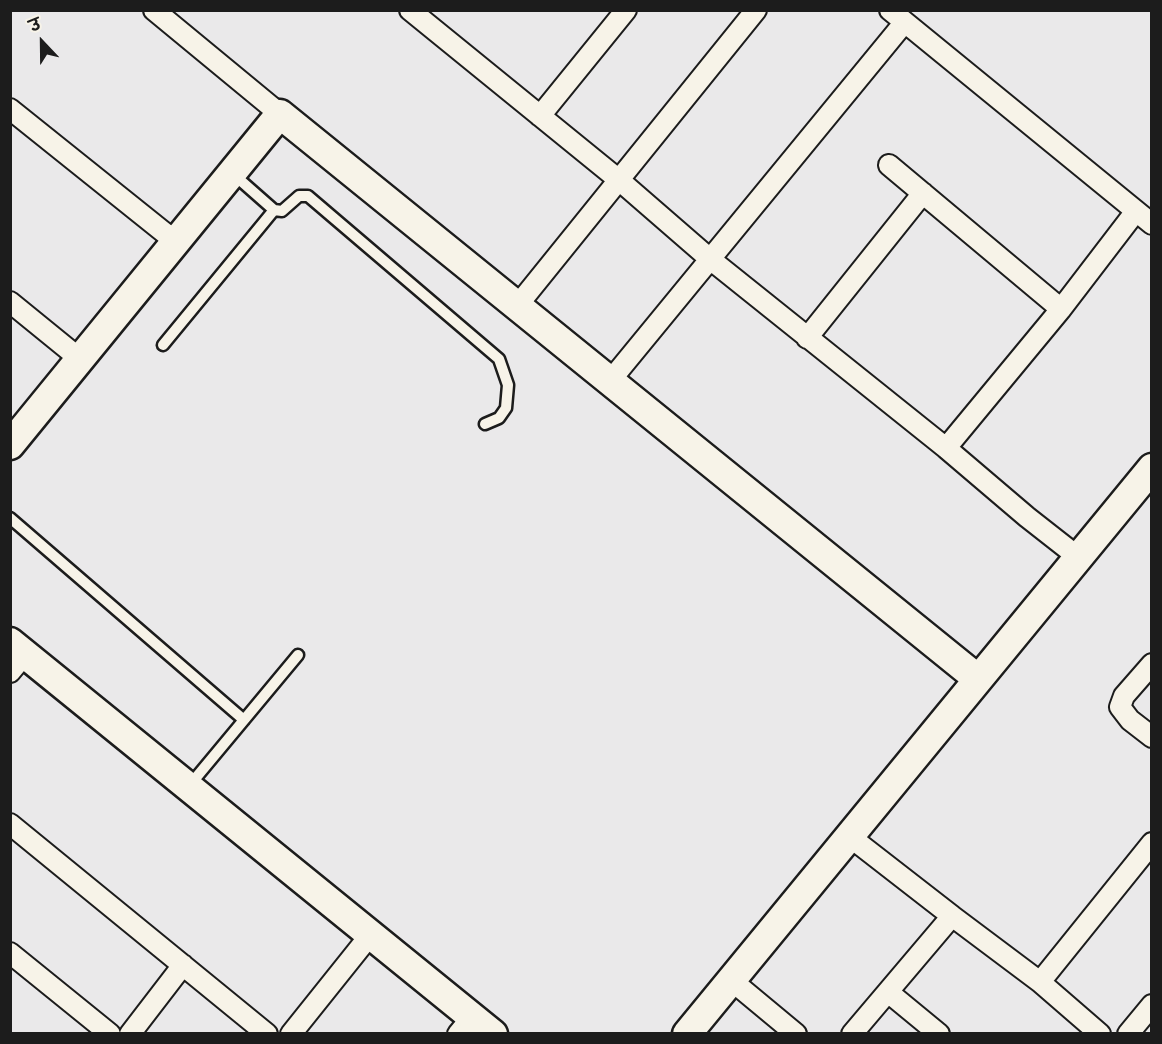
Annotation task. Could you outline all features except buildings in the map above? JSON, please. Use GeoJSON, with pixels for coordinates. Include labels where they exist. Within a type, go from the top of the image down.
{"type":"FeatureCollection","features":[{"type":"Feature","properties":{"kind":"street"},"geometry":{"type":"LineString","coordinates":[[154,10],[978,679]]}},
{"type":"Feature","properties":{"kind":"street"},"geometry":{"type":"LineString","coordinates":[[410,10],[619,180],[710,259],[1078,557]]}},
{"type":"Feature","properties":{"kind":"street"},"geometry":{"type":"LineString","coordinates":[[540,116],[626,10]]}},
{"type":"Feature","properties":{"kind":"street"},"geometry":{"type":"LineString","coordinates":[[518,306],[756,10]]}},
{"type":"Feature","properties":{"kind":"street"},"geometry":{"type":"LineString","coordinates":[[610,381],[710,259],[897,16],[1144,217],[1062,309],[946,448]]}},
{"type":"Feature","properties":{"kind":"street"},"geometry":{"type":"LineString","coordinates":[[10,109],[176,242]]}},
{"type":"Feature","properties":{"kind":"street"},"geometry":{"type":"LineString","coordinates":[[10,445],[280,114]]}},
{"type":"Feature","properties":{"kind":"street"},"geometry":{"type":"LineString","coordinates":[[889,165],[1062,309]]}},
{"type":"Feature","properties":{"kind":"street"},"geometry":{"type":"LineString","coordinates":[[807,338],[923,193]]}},
{"type":"Feature","properties":{"kind":"street"},"geometry":{"type":"LineString","coordinates":[[10,302],[81,359]]}},
{"type":"Feature","properties":{"kind":"street"},"geometry":{"type":"LineString","coordinates":[[687,1034],[1152,468]]}},
{"type":"Feature","properties":{"kind":"street"},"geometry":{"type":"LineString","coordinates":[[15,656],[188,786],[371,934],[475,1028]]}},
{"type":"Feature","properties":{"kind":"street"},"geometry":{"type":"LineString","coordinates":[[1152,664],[1124,696],[1120,707],[1130,720],[1152,737]]}},
{"type":"Feature","properties":{"kind":"street"},"geometry":{"type":"LineString","coordinates":[[10,824],[267,1034]]}},
{"type":"Feature","properties":{"kind":"street"},"geometry":{"type":"LineString","coordinates":[[849,836],[1040,982],[1100,1034]]}},
{"type":"Feature","properties":{"kind":"street"},"geometry":{"type":"LineString","coordinates":[[1040,982],[1152,843]]}},
{"type":"Feature","properties":{"kind":"street"},"geometry":{"type":"LineString","coordinates":[[852,1034],[952,916]]}},
{"type":"Feature","properties":{"kind":"street"},"geometry":{"type":"LineString","coordinates":[[291,1034],[371,934]]}},
{"type":"Feature","properties":{"kind":"street"},"geometry":{"type":"LineString","coordinates":[[10,953],[110,1034]]}},
{"type":"Feature","properties":{"kind":"street"},"geometry":{"type":"LineString","coordinates":[[130,1034],[183,965]]}},
{"type":"Feature","properties":{"kind":"street"},"geometry":{"type":"LineString","coordinates":[[731,981],[796,1034]]}},
{"type":"Feature","properties":{"kind":"street"},"geometry":{"type":"LineString","coordinates":[[888,992],[939,1034]]}},
{"type":"Feature","properties":{"kind":"street"},"geometry":{"type":"LineString","coordinates":[[1128,1034],[1152,1005]]}},
{"type":"Feature","properties":{"kind":"lane"},"geometry":{"type":"LineString","coordinates":[[232,173],[274,210],[282,211],[299,196],[308,196],[500,359],[508,385],[506,408],[499,418],[485,424]]}},
{"type":"Feature","properties":{"kind":"lane"},"geometry":{"type":"LineString","coordinates":[[163,345],[274,210]]}},
{"type":"Feature","properties":{"kind":"lane"},"geometry":{"type":"LineString","coordinates":[[10,518],[244,720]]}},
{"type":"Feature","properties":{"kind":"lane"},"geometry":{"type":"LineString","coordinates":[[188,786],[298,655]]}}]}
